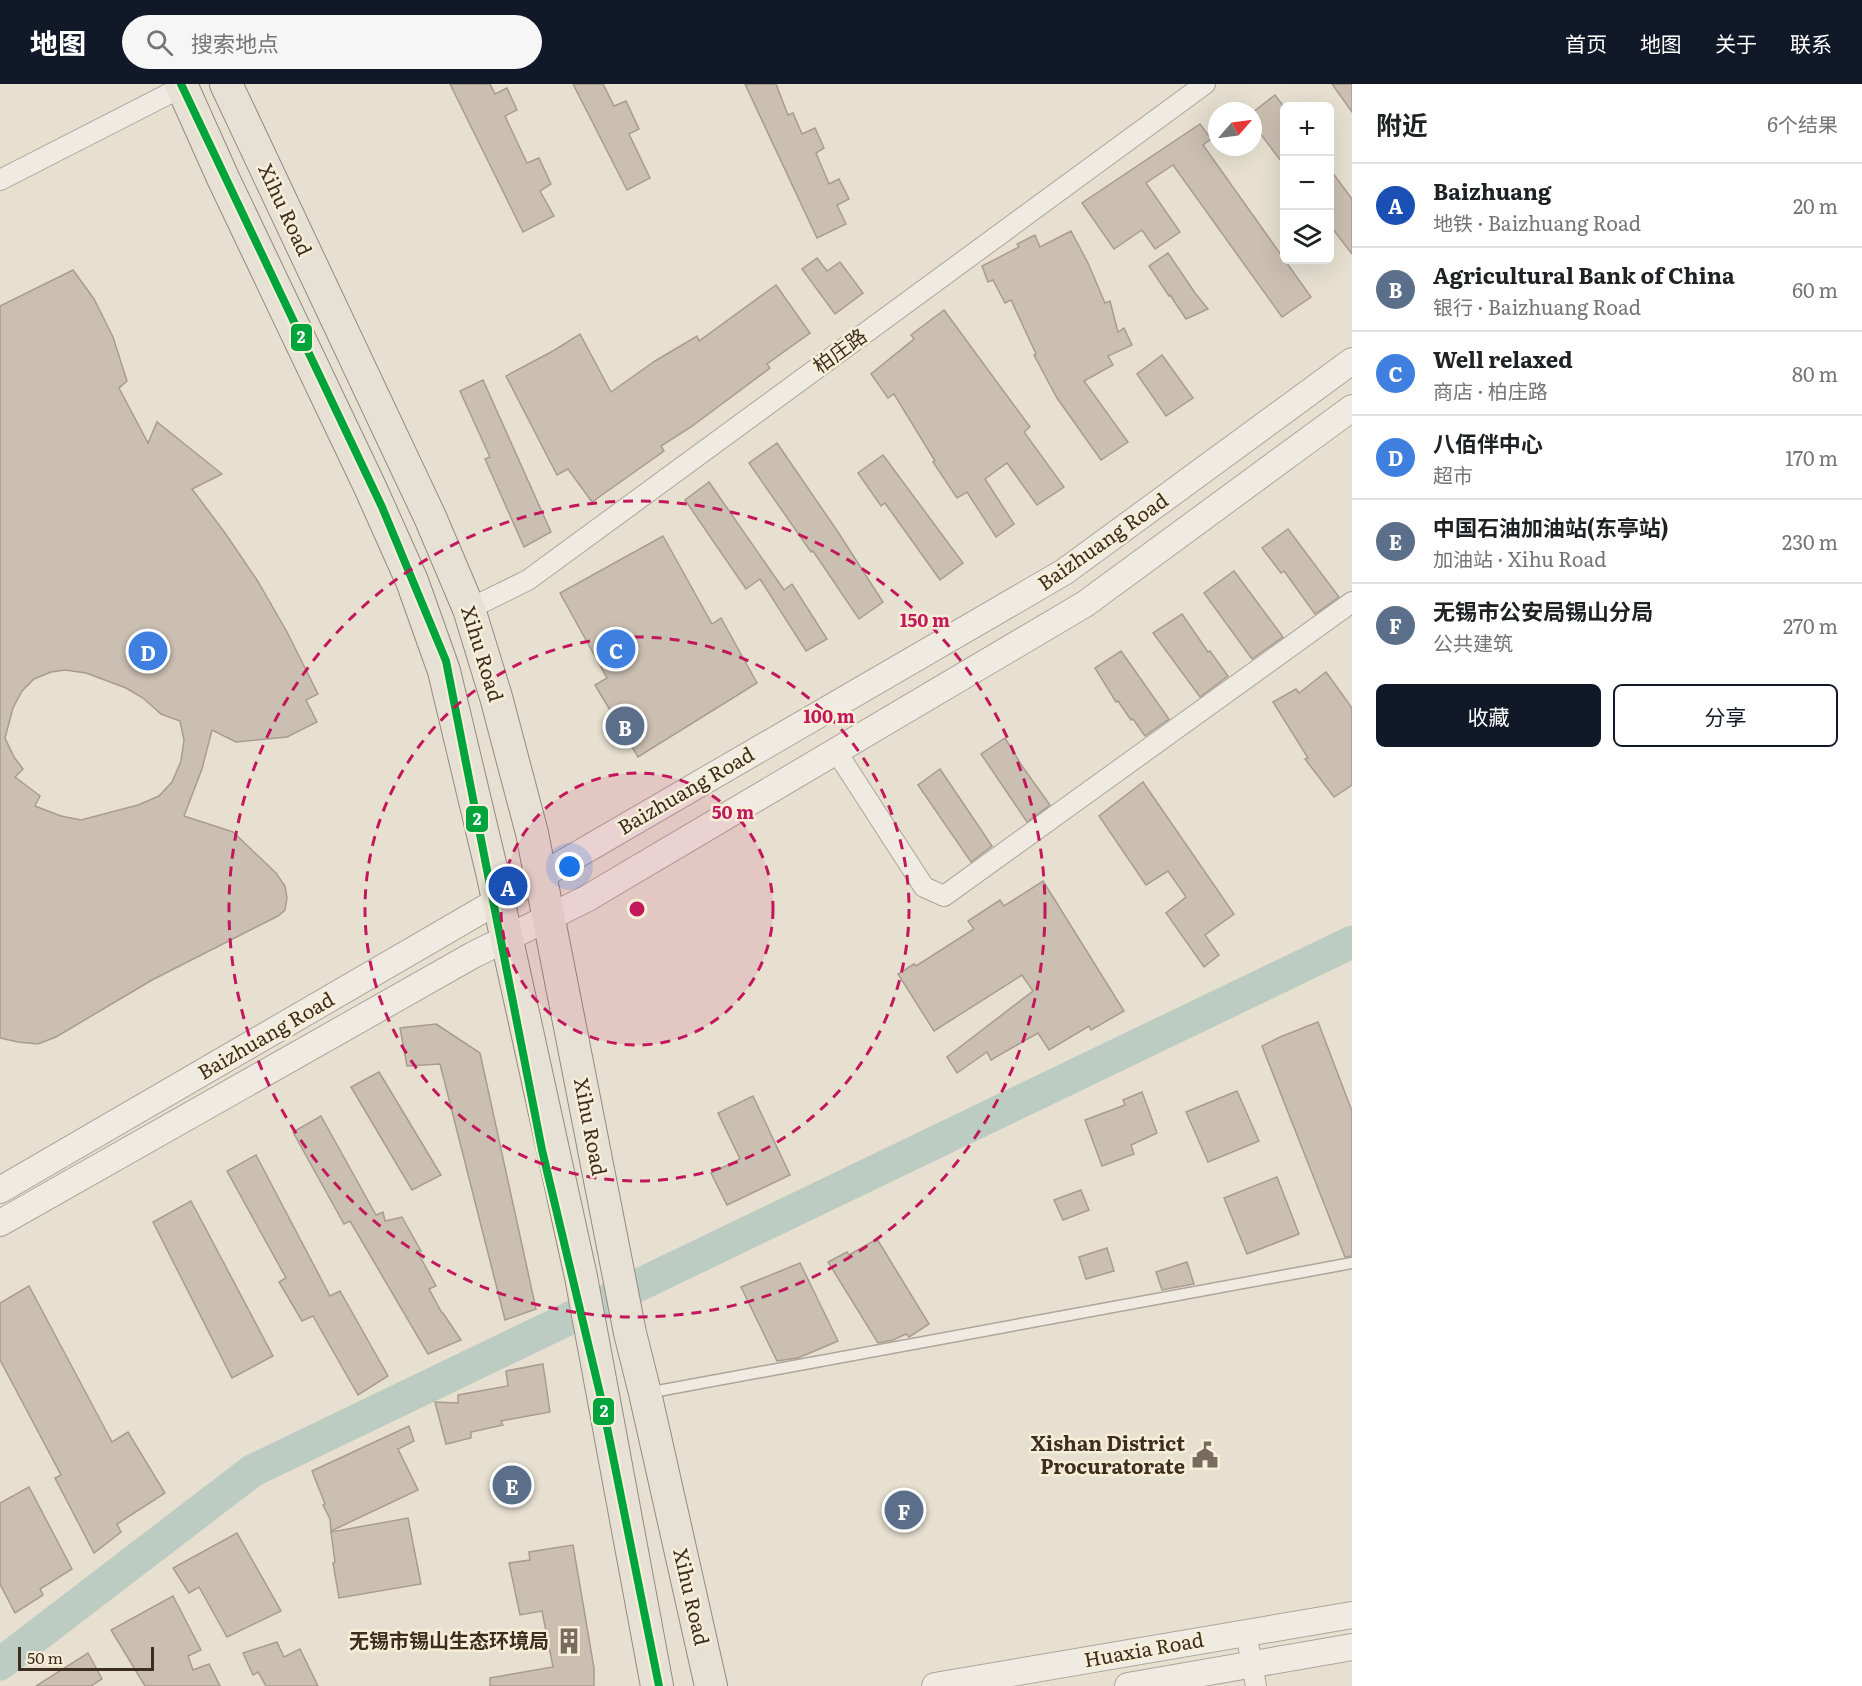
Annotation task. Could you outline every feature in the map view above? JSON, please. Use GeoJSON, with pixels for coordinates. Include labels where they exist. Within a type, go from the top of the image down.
{"type":"FeatureCollection","features":[{"type":"Feature","properties":{"kind":"main road","name":"Xihu Road"},"geometry":{"type":"LineString","coordinates":[[226,84],[430,517],[469,609],[496,698],[532,833],[630,1333],[711,1686]]}},
{"type":"Feature","properties":{"kind":"main road","name":"Xihu Road"},"geometry":{"type":"LineString","coordinates":[[181,86],[365,476],[412,581],[444,671],[498,901],[581,1277],[657,1686]]}},
{"type":"Feature","properties":{"kind":"street","name":"柏庄路"},"geometry":{"type":"LineString","coordinates":[[469,609],[528,580],[1205,84]]}},
{"type":"Feature","properties":{"kind":"street"},"geometry":{"type":"LineString","coordinates":[[0,180],[181,86]]}},
{"type":"Feature","properties":{"kind":"street","name":"Baizhuang Road"},"geometry":{"type":"LineString","coordinates":[[0,1190],[1064,572],[1352,361]]}},
{"type":"Feature","properties":{"kind":"street","name":"Baizhuang Road"},"geometry":{"type":"LineString","coordinates":[[0,1223],[473,955],[586,899],[1085,604],[1352,408]]}},
{"type":"Feature","properties":{"kind":"street"},"geometry":{"type":"LineString","coordinates":[[836,751],[924,886],[944,896],[1352,602]]}},
{"type":"Feature","properties":{"kind":"street","name":"Huaxia Road"},"geometry":{"type":"LineString","coordinates":[[935,1686],[1352,1615]]}},
{"type":"Feature","properties":{"kind":"street"},"geometry":{"type":"LineString","coordinates":[[1246,1633],[1254,1675]]}},
{"type":"Feature","properties":{"kind":"street","name":"Huaxia Road"},"geometry":{"type":"LineString","coordinates":[[1128,1686],[1254,1675],[1352,1647]]}},
{"type":"Feature","properties":{"kind":"lane"},"geometry":{"type":"LineString","coordinates":[[645,1393],[1352,1263]]}},
{"type":"Feature","properties":{"kind":"building"},"geometry":{"type":"Polygon","coordinates":[[[450,84],[490,84],[495,94],[507,88],[517,110],[505,116],[527,163],[539,158],[551,184],[540,191],[554,216],[523,232],[450,84]]]}},
{"type":"Feature","properties":{"kind":"building"},"geometry":{"type":"Polygon","coordinates":[[[573,84],[603,84],[614,106],[626,101],[639,129],[629,134],[650,178],[627,190],[573,84]]]}},
{"type":"Feature","properties":{"kind":"building"},"geometry":{"type":"Polygon","coordinates":[[[745,84],[776,84],[788,115],[793,113],[802,134],[815,128],[824,148],[816,153],[829,184],[839,179],[849,199],[837,205],[846,224],[817,238],[745,84]]]}},
{"type":"Feature","properties":{"kind":"building"},"geometry":{"type":"Polygon","coordinates":[[[1332,84],[1352,84],[1352,112],[1332,84]]]}},
{"type":"Feature","properties":{"kind":"building"},"geometry":{"type":"Polygon","coordinates":[[[1275,95],[1280,102],[1280,160],[1262,136],[1262,105],[1275,95]]]}},
{"type":"Feature","properties":{"kind":"building"},"geometry":{"type":"Polygon","coordinates":[[[1200,124],[1208,135],[1208,141],[1203,145],[1208,156],[1211,156],[1280,253],[1280,264],[1288,264],[1311,297],[1282,317],[1173,165],[1146,183],[1180,232],[1155,249],[1142,230],[1114,249],[1082,203],[1200,124]]]}},
{"type":"Feature","properties":{"kind":"building"},"geometry":{"type":"Polygon","coordinates":[[[1334,175],[1352,199],[1352,254],[1334,231],[1334,175]]]}},
{"type":"Feature","properties":{"kind":"building"},"geometry":{"type":"Polygon","coordinates":[[[1071,231],[1105,303],[1110,301],[1118,332],[1124,328],[1132,345],[1108,356],[1113,365],[1084,381],[1128,442],[1101,460],[1057,398],[1034,355],[1036,354],[1011,300],[1005,303],[993,280],[988,282],[982,266],[1019,247],[1017,244],[1035,235],[1040,247],[1071,231]]]}},
{"type":"Feature","properties":{"kind":"building"},"geometry":{"type":"Polygon","coordinates":[[[1168,253],[1208,309],[1186,319],[1169,296],[1149,266],[1168,253]]]}},
{"type":"Feature","properties":{"kind":"building"},"geometry":{"type":"Polygon","coordinates":[[[817,258],[827,271],[840,262],[863,293],[835,314],[802,269],[817,258]]]}},
{"type":"Feature","properties":{"kind":"building"},"geometry":{"type":"Polygon","coordinates":[[[73,270],[94,299],[113,337],[127,381],[119,388],[148,443],[157,422],[222,474],[192,489],[257,580],[287,632],[318,694],[306,700],[317,722],[287,737],[236,742],[212,730],[202,769],[184,816],[233,832],[276,873],[285,886],[287,898],[285,910],[278,916],[152,980],[56,1037],[38,1044],[0,1038],[0,306],[73,270]],[[65,670],[51,672],[34,679],[22,691],[13,708],[5,738],[23,769],[15,777],[40,796],[35,806],[61,816],[81,820],[138,805],[159,796],[172,782],[181,761],[184,740],[180,721],[161,714],[143,698],[126,688],[86,673],[65,670]]]}},
{"type":"Feature","properties":{"kind":"building"},"geometry":{"type":"Polygon","coordinates":[[[776,285],[810,333],[767,364],[770,368],[691,427],[661,446],[664,451],[592,502],[568,469],[557,475],[506,376],[580,334],[611,392],[655,361],[697,336],[699,341],[776,285]]]}},
{"type":"Feature","properties":{"kind":"building"},"geometry":{"type":"Polygon","coordinates":[[[944,310],[1030,427],[1024,432],[1064,487],[1037,505],[1007,463],[985,479],[1014,524],[996,537],[967,492],[957,498],[933,462],[935,461],[894,394],[888,398],[871,374],[914,339],[911,335],[944,310]]]}},
{"type":"Feature","properties":{"kind":"building"},"geometry":{"type":"Polygon","coordinates":[[[1162,355],[1193,398],[1166,416],[1137,374],[1162,355]]]}},
{"type":"Feature","properties":{"kind":"building"},"geometry":{"type":"Polygon","coordinates":[[[483,380],[551,532],[524,547],[485,459],[490,457],[460,391],[483,380]]]}},
{"type":"Feature","properties":{"kind":"building"},"geometry":{"type":"Polygon","coordinates":[[[777,443],[883,602],[859,619],[749,463],[777,443]]]}},
{"type":"Feature","properties":{"kind":"building"},"geometry":{"type":"Polygon","coordinates":[[[883,455],[963,563],[940,580],[885,503],[881,506],[858,473],[883,455]]]}},
{"type":"Feature","properties":{"kind":"building"},"geometry":{"type":"Polygon","coordinates":[[[709,482],[784,590],[792,584],[827,639],[806,651],[760,579],[746,589],[685,500],[709,482]]]}},
{"type":"Feature","properties":{"kind":"building"},"geometry":{"type":"Polygon","coordinates":[[[1288,529],[1339,597],[1315,614],[1284,571],[1281,573],[1262,548],[1288,529]]]}},
{"type":"Feature","properties":{"kind":"building"},"geometry":{"type":"Polygon","coordinates":[[[663,536],[712,624],[721,618],[757,683],[638,757],[595,685],[607,678],[560,593],[663,536]]]}},
{"type":"Feature","properties":{"kind":"building"},"geometry":{"type":"Polygon","coordinates":[[[1234,571],[1283,637],[1252,659],[1204,593],[1234,571]]]}},
{"type":"Feature","properties":{"kind":"building"},"geometry":{"type":"Polygon","coordinates":[[[1182,614],[1228,676],[1200,697],[1153,633],[1182,614]]]}},
{"type":"Feature","properties":{"kind":"building"},"geometry":{"type":"Polygon","coordinates":[[[1121,651],[1169,719],[1145,736],[1118,701],[1116,702],[1095,668],[1121,651]]]}},
{"type":"Feature","properties":{"kind":"building"},"geometry":{"type":"Polygon","coordinates":[[[1326,672],[1352,708],[1352,785],[1334,797],[1305,759],[1308,758],[1273,702],[1296,689],[1299,693],[1326,672]]]}},
{"type":"Feature","properties":{"kind":"building"},"geometry":{"type":"Polygon","coordinates":[[[1005,738],[1050,805],[1027,822],[981,754],[1005,738]]]}},
{"type":"Feature","properties":{"kind":"building"},"geometry":{"type":"Polygon","coordinates":[[[940,769],[992,846],[971,862],[918,785],[940,769]]]}},
{"type":"Feature","properties":{"kind":"building"},"geometry":{"type":"Polygon","coordinates":[[[1143,782],[1234,914],[1205,935],[1219,955],[1204,967],[1166,913],[1186,897],[1168,871],[1146,885],[1099,816],[1143,782]]]}},
{"type":"Feature","properties":{"kind":"building"},"geometry":{"type":"Polygon","coordinates":[[[1043,881],[1124,1011],[1091,1030],[1089,1026],[1049,1050],[1038,1033],[991,1060],[987,1052],[957,1073],[947,1057],[1033,991],[1022,975],[934,1031],[898,974],[914,964],[916,966],[974,929],[968,921],[1000,900],[1004,906],[1043,881]]]}},
{"type":"Feature","properties":{"kind":"building"},"geometry":{"type":"Polygon","coordinates":[[[1318,1022],[1352,1111],[1352,1256],[1345,1257],[1262,1046],[1318,1022]]]}},
{"type":"Feature","properties":{"kind":"building"},"geometry":{"type":"Polygon","coordinates":[[[436,1024],[480,1053],[536,1309],[505,1320],[440,1064],[407,1066],[400,1028],[436,1024]]]}},
{"type":"Feature","properties":{"kind":"building"},"geometry":{"type":"Polygon","coordinates":[[[379,1072],[441,1175],[412,1190],[351,1087],[379,1072]]]}},
{"type":"Feature","properties":{"kind":"building"},"geometry":{"type":"Polygon","coordinates":[[[1237,1091],[1259,1141],[1208,1162],[1186,1112],[1237,1091]]]}},
{"type":"Feature","properties":{"kind":"building"},"geometry":{"type":"Polygon","coordinates":[[[1142,1092],[1157,1133],[1131,1145],[1134,1154],[1102,1166],[1085,1120],[1125,1105],[1123,1100],[1142,1092]]]}},
{"type":"Feature","properties":{"kind":"building"},"geometry":{"type":"Polygon","coordinates":[[[753,1096],[790,1175],[727,1205],[711,1173],[740,1159],[718,1113],[753,1096]]]}},
{"type":"Feature","properties":{"kind":"building"},"geometry":{"type":"Polygon","coordinates":[[[321,1116],[376,1215],[383,1212],[385,1221],[402,1217],[421,1251],[417,1251],[436,1286],[429,1289],[461,1340],[428,1354],[350,1221],[344,1224],[293,1132],[321,1116]]]}},
{"type":"Feature","properties":{"kind":"building"},"geometry":{"type":"Polygon","coordinates":[[[256,1155],[330,1296],[340,1291],[388,1376],[358,1395],[313,1316],[302,1321],[279,1282],[286,1278],[227,1171],[256,1155]]]}},
{"type":"Feature","properties":{"kind":"building"},"geometry":{"type":"Polygon","coordinates":[[[1277,1177],[1299,1234],[1247,1254],[1224,1198],[1277,1177]]]}},
{"type":"Feature","properties":{"kind":"building"},"geometry":{"type":"Polygon","coordinates":[[[1081,1190],[1089,1210],[1063,1220],[1054,1200],[1081,1190]]]}},
{"type":"Feature","properties":{"kind":"building"},"geometry":{"type":"Polygon","coordinates":[[[191,1201],[273,1356],[232,1378],[153,1222],[191,1201]]]}},
{"type":"Feature","properties":{"kind":"building"},"geometry":{"type":"Polygon","coordinates":[[[877,1239],[929,1324],[909,1337],[906,1334],[878,1343],[828,1262],[847,1252],[849,1255],[877,1239]]]}},
{"type":"Feature","properties":{"kind":"building"},"geometry":{"type":"Polygon","coordinates":[[[1107,1248],[1114,1271],[1086,1279],[1079,1257],[1107,1248]]]}},
{"type":"Feature","properties":{"kind":"building"},"geometry":{"type":"Polygon","coordinates":[[[1187,1262],[1194,1284],[1162,1290],[1156,1272],[1187,1262]]]}},
{"type":"Feature","properties":{"kind":"building"},"geometry":{"type":"Polygon","coordinates":[[[800,1263],[838,1341],[798,1358],[777,1361],[741,1287],[800,1263]]]}},
{"type":"Feature","properties":{"kind":"building"},"geometry":{"type":"Polygon","coordinates":[[[29,1286],[112,1442],[128,1432],[165,1493],[117,1524],[121,1532],[94,1553],[55,1478],[61,1475],[0,1360],[0,1303],[29,1286]]]}},
{"type":"Feature","properties":{"kind":"building"},"geometry":{"type":"Polygon","coordinates":[[[543,1364],[550,1412],[501,1421],[503,1425],[471,1432],[471,1438],[446,1444],[435,1402],[458,1403],[458,1395],[508,1386],[506,1371],[543,1364]]]}},
{"type":"Feature","properties":{"kind":"building"},"geometry":{"type":"Polygon","coordinates":[[[409,1426],[414,1441],[398,1449],[418,1490],[331,1531],[330,1519],[312,1471],[409,1426]]]}},
{"type":"Feature","properties":{"kind":"building"},"geometry":{"type":"Polygon","coordinates":[[[29,1487],[72,1569],[40,1589],[43,1595],[15,1613],[0,1584],[0,1503],[29,1487]]]}},
{"type":"Feature","properties":{"kind":"building"},"geometry":{"type":"Polygon","coordinates":[[[408,1518],[421,1584],[339,1598],[331,1532],[408,1518]]]}},
{"type":"Feature","properties":{"kind":"building"},"geometry":{"type":"Polygon","coordinates":[[[237,1533],[281,1611],[227,1637],[199,1587],[189,1593],[173,1568],[237,1533]]]}},
{"type":"Feature","properties":{"kind":"building","name":"无锡市锡山生态环境局"},"geometry":{"type":"Polygon","coordinates":[[[573,1545],[594,1668],[594,1686],[490,1686],[490,1678],[553,1667],[542,1611],[520,1615],[509,1563],[530,1560],[529,1552],[573,1545]]]}},
{"type":"Feature","properties":{"kind":"building"},"geometry":{"type":"Polygon","coordinates":[[[173,1596],[201,1650],[188,1656],[193,1670],[209,1664],[220,1686],[145,1686],[111,1630],[173,1596]]]}},
{"type":"Feature","properties":{"kind":"building"},"geometry":{"type":"Polygon","coordinates":[[[277,1642],[284,1657],[300,1649],[318,1686],[266,1686],[258,1672],[253,1675],[243,1653],[277,1642]]]}},
{"type":"Feature","properties":{"kind":"building"},"geometry":{"type":"Polygon","coordinates":[[[88,1653],[102,1679],[91,1686],[36,1686],[88,1653]]]}},
{"type":"Feature","properties":{"kind":"waterway"},"geometry":{"type":"LineString","coordinates":[[0,1664],[252,1471],[1352,942]]}},
{"type":"Feature","properties":{"kind":"transit line","name":"2"},"geometry":{"type":"LineString","coordinates":[[181,84],[382,507],[446,661],[542,1150],[602,1402],[659,1686]]}},
{"type":"Feature","properties":{"kind":"place","name":"Well relaxed"},"geometry":{"type":"Point","coordinates":[616,649]}},
{"type":"Feature","properties":{"kind":"place","name":"八佰伴中心"},"geometry":{"type":"Point","coordinates":[148,651]}},
{"type":"Feature","properties":{"kind":"place","name":"Agricultural Bank of China"},"geometry":{"type":"Point","coordinates":[625,726]}},
{"type":"Feature","properties":{"kind":"place","name":"Baizhuang"},"geometry":{"type":"Point","coordinates":[508,886]}},
{"type":"Feature","properties":{"kind":"place","name":"Xishan District Procuratorate"},"geometry":{"type":"Point","coordinates":[1205,1455]}},
{"type":"Feature","properties":{"kind":"place","name":"中国石油加油站(东亭站)"},"geometry":{"type":"Point","coordinates":[512,1485]}},
{"type":"Feature","properties":{"kind":"place","name":"无锡市公安局锡山分局"},"geometry":{"type":"Point","coordinates":[904,1510]}},
{"type":"Feature","properties":{"kind":"place","name":"无锡市锡山生态环境局"},"geometry":{"type":"Point","coordinates":[569,1641]}}]}
